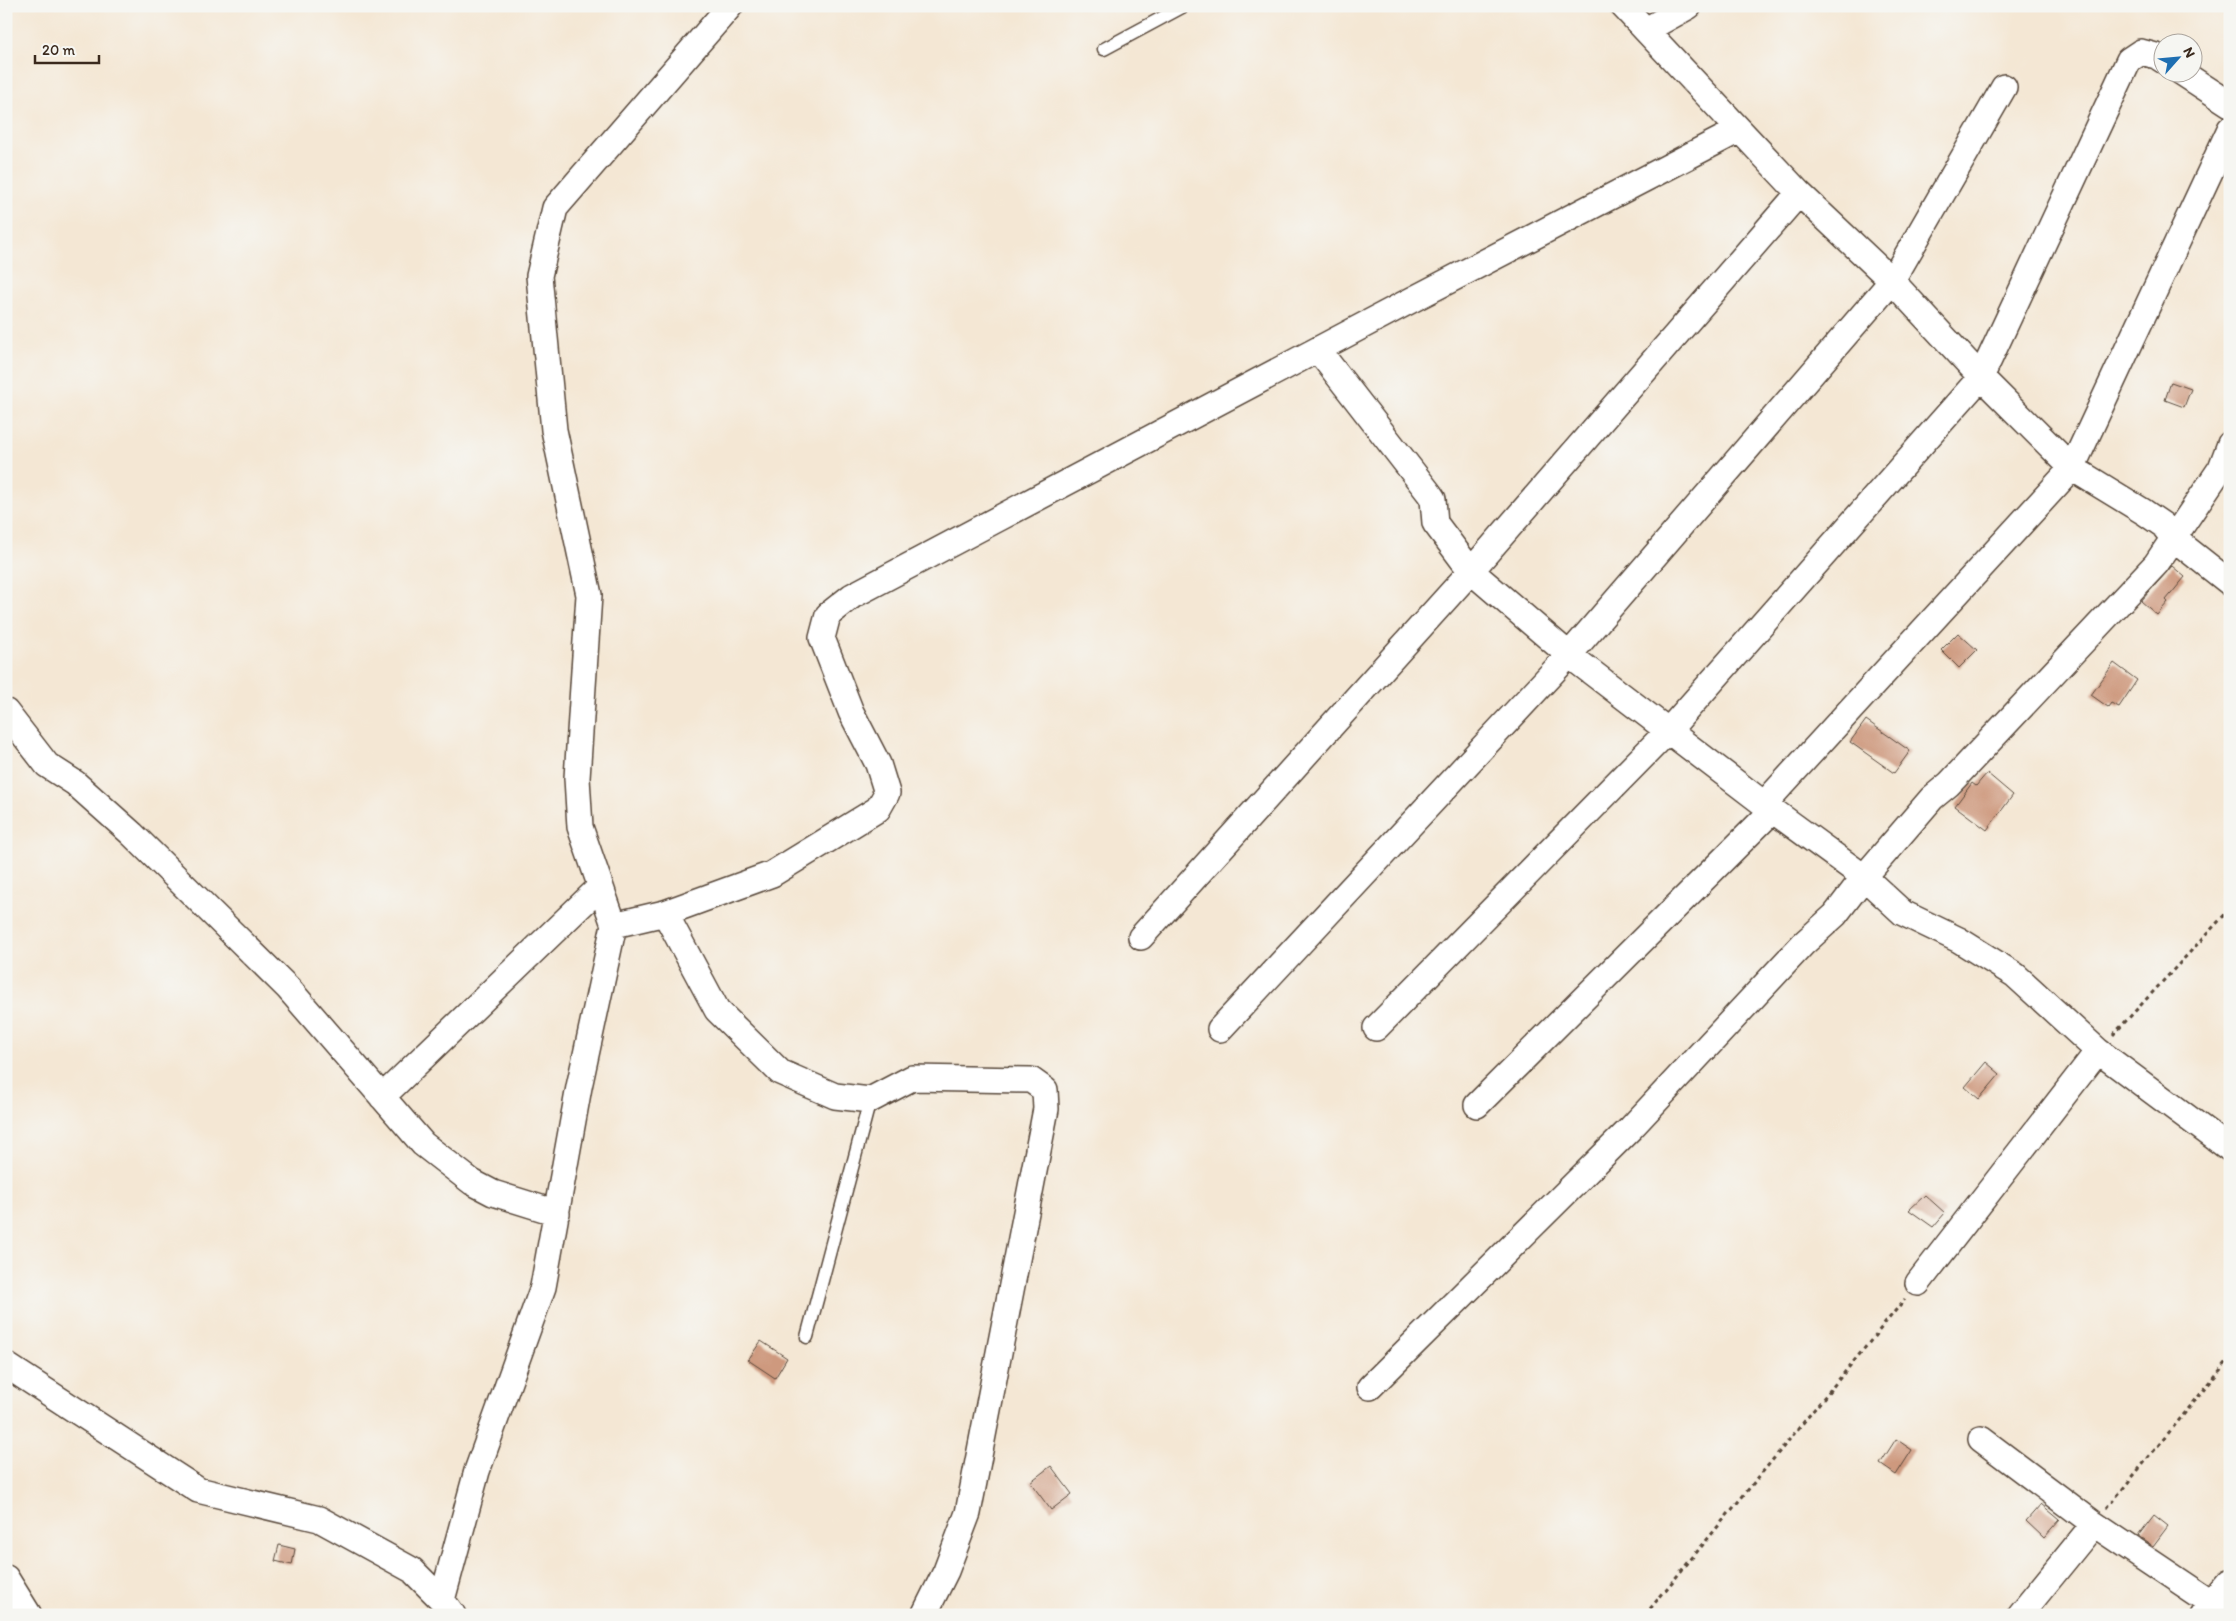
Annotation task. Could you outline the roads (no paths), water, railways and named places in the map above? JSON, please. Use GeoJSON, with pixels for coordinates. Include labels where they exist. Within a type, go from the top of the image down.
{"type":"FeatureCollection","features":[{"type":"Feature","properties":{"kind":"street"},"geometry":{"type":"LineString","coordinates":[[448,1607],[477,1471],[543,1288],[579,1087],[614,925],[580,828],[577,778],[589,595],[554,430],[539,276],[555,208],[730,6]]}},
{"type":"Feature","properties":{"kind":"street"},"geometry":{"type":"LineString","coordinates":[[1623,6],[1799,193],[1892,281],[1981,377],[2072,468],[2144,512],[2163,526],[2173,538],[2230,583]]}},
{"type":"Feature","properties":{"kind":"street"},"geometry":{"type":"LineString","coordinates":[[1646,30],[1689,6]]}},
{"type":"Feature","properties":{"kind":"street"},"geometry":{"type":"LineString","coordinates":[[1376,1028],[1668,730],[1981,377],[2129,60],[2142,52],[2154,55]]}},
{"type":"Feature","properties":{"kind":"street"},"geometry":{"type":"LineString","coordinates":[[2196,82],[2230,104]]}},
{"type":"Feature","properties":{"kind":"street"},"geometry":{"type":"LineString","coordinates":[[1220,1029],[1569,655],[1892,281],[2004,86]]}},
{"type":"Feature","properties":{"kind":"street"},"geometry":{"type":"LineString","coordinates":[[1477,1105],[1768,807],[2072,468],[2230,129]]}},
{"type":"Feature","properties":{"kind":"street"},"geometry":{"type":"LineString","coordinates":[[614,925],[665,913],[772,874],[878,809],[887,793],[878,764],[851,712],[822,638],[828,614],[852,596],[1739,130]]}},
{"type":"Feature","properties":{"kind":"street"},"geometry":{"type":"LineString","coordinates":[[1141,937],[1471,571],[1799,193]]}},
{"type":"Feature","properties":{"kind":"street"},"geometry":{"type":"LineString","coordinates":[[1318,350],[1429,493],[1433,499],[1435,523],[1471,571],[1569,655],[1768,807],[1864,877],[1903,913],[1959,940],[2014,974],[2098,1051],[2230,1149]]}},
{"type":"Feature","properties":{"kind":"street"},"geometry":{"type":"LineString","coordinates":[[1370,1387],[1631,1128],[1803,944],[1835,915],[1864,877],[1932,798],[1949,784],[2156,564],[2221,468],[2230,444]]}},
{"type":"Feature","properties":{"kind":"street"},"geometry":{"type":"LineString","coordinates":[[6,712],[47,765],[75,783],[132,834],[288,988],[424,1144],[472,1182],[514,1201],[557,1213]]}},
{"type":"Feature","properties":{"kind":"street"},"geometry":{"type":"LineString","coordinates":[[382,1097],[600,887]]}},
{"type":"Feature","properties":{"kind":"street"},"geometry":{"type":"LineString","coordinates":[[665,913],[716,1010],[780,1072],[835,1096],[870,1100],[912,1078],[1031,1080],[1045,1090],[1046,1109],[968,1513],[946,1571],[924,1615]]}},
{"type":"Feature","properties":{"kind":"street"},"geometry":{"type":"LineString","coordinates":[[1918,1283],[2098,1051]]}},
{"type":"Feature","properties":{"kind":"street"},"geometry":{"type":"LineString","coordinates":[[6,1365],[198,1490],[319,1519],[412,1570],[448,1607]]}},
{"type":"Feature","properties":{"kind":"street"},"geometry":{"type":"LineString","coordinates":[[1981,1439],[2214,1611],[2230,1583]]}},
{"type":"Feature","properties":{"kind":"street"},"geometry":{"type":"LineString","coordinates":[[2020,1615],[2094,1524]]}},
{"type":"Feature","properties":{"kind":"street"},"geometry":{"type":"LineString","coordinates":[[6,1578],[29,1615]]}},
{"type":"Feature","properties":{"kind":"lane"},"geometry":{"type":"LineString","coordinates":[[1104,50],[1184,6]]}},
{"type":"Feature","properties":{"kind":"lane"},"geometry":{"type":"LineString","coordinates":[[807,1337],[870,1100]]}}]}
